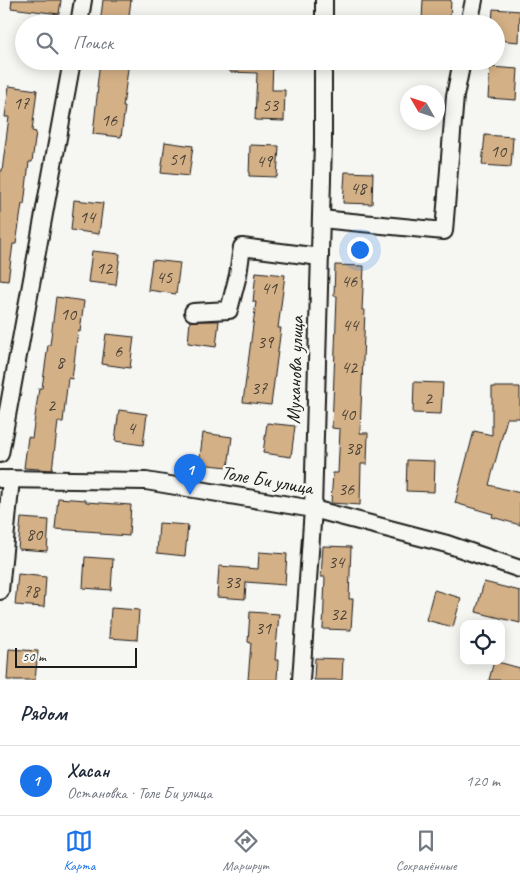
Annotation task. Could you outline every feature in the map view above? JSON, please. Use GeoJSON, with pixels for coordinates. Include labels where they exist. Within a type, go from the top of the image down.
{"type":"FeatureCollection","features":[{"type":"Feature","properties":{"kind":"street"},"geometry":{"type":"LineString","coordinates":[[80,15],[83,0]]}},
{"type":"Feature","properties":{"kind":"street"},"geometry":{"type":"LineString","coordinates":[[324,0],[324,15]]}},
{"type":"Feature","properties":{"kind":"street"},"geometry":{"type":"LineString","coordinates":[[471,15],[474,0]]}},
{"type":"Feature","properties":{"kind":"street"},"geometry":{"type":"LineString","coordinates":[[0,454],[70,70]]}},
{"type":"Feature","properties":{"kind":"street","name":"Муханова улица"},"geometry":{"type":"LineString","coordinates":[[301,680],[313,509],[323,142],[323,70]]}},
{"type":"Feature","properties":{"kind":"street"},"geometry":{"type":"LineString","coordinates":[[321,219],[444,231],[455,96],[460,70]]}},
{"type":"Feature","properties":{"kind":"street"},"geometry":{"type":"LineString","coordinates":[[194,312],[229,310],[238,275],[242,247],[320,257]]}},
{"type":"Feature","properties":{"kind":"street"},"geometry":{"type":"LineString","coordinates":[[0,591],[5,479]]}},
{"type":"Feature","properties":{"kind":"street","name":"Толе Би улица"},"geometry":{"type":"LineString","coordinates":[[5,479],[146,481],[313,509],[447,544],[520,569]]}},
{"type":"Feature","properties":{"kind":"building"},"geometry":{"type":"Polygon","coordinates":[[[12,0],[61,0],[59,14],[11,8],[12,0]]]}},
{"type":"Feature","properties":{"kind":"building"},"geometry":{"type":"Polygon","coordinates":[[[103,0],[131,0],[129,15],[101,15],[103,0]]]}},
{"type":"Feature","properties":{"kind":"building"},"geometry":{"type":"Polygon","coordinates":[[[423,0],[451,0],[450,15],[422,15],[423,0]]]}},
{"type":"Feature","properties":{"kind":"building"},"geometry":{"type":"Polygon","coordinates":[[[493,9],[520,11],[519,42],[505,41],[505,15],[493,15],[493,9]]]}},
{"type":"Feature","properties":{"kind":"building"},"geometry":{"type":"Polygon","coordinates":[[[518,69],[516,100],[488,98],[490,70],[518,69]]]}},
{"type":"Feature","properties":{"kind":"building"},"geometry":{"type":"Polygon","coordinates":[[[99,70],[128,70],[121,137],[93,134],[99,70]]]}},
{"type":"Feature","properties":{"kind":"building"},"geometry":{"type":"Polygon","coordinates":[[[230,70],[273,70],[272,90],[285,90],[284,121],[255,120],[257,73],[230,72],[230,70]]]}},
{"type":"Feature","properties":{"kind":"building"},"geometry":{"type":"Polygon","coordinates":[[[9,86],[37,90],[32,131],[36,132],[32,162],[29,162],[24,205],[22,204],[16,244],[13,244],[8,281],[0,280],[0,171],[2,171],[9,117],[5,117],[9,86]]]}},
{"type":"Feature","properties":{"kind":"building"},"geometry":{"type":"Polygon","coordinates":[[[485,135],[513,137],[511,167],[482,165],[485,135]]]}},
{"type":"Feature","properties":{"kind":"building"},"geometry":{"type":"Polygon","coordinates":[[[165,142],[193,146],[189,176],[161,173],[165,142]]]}},
{"type":"Feature","properties":{"kind":"building"},"geometry":{"type":"Polygon","coordinates":[[[250,145],[279,146],[277,177],[249,176],[250,145]]]}},
{"type":"Feature","properties":{"kind":"building"},"geometry":{"type":"Polygon","coordinates":[[[345,172],[373,173],[372,204],[343,203],[345,172]]]}},
{"type":"Feature","properties":{"kind":"building"},"geometry":{"type":"Polygon","coordinates":[[[74,200],[103,203],[99,234],[71,230],[74,200]]]}},
{"type":"Feature","properties":{"kind":"building"},"geometry":{"type":"Polygon","coordinates":[[[92,251],[120,254],[116,285],[88,282],[92,251]]]}},
{"type":"Feature","properties":{"kind":"building"},"geometry":{"type":"Polygon","coordinates":[[[152,260],[180,263],[176,294],[148,290],[152,260]]]}},
{"type":"Feature","properties":{"kind":"building"},"geometry":{"type":"Polygon","coordinates":[[[335,265],[364,266],[362,310],[365,310],[360,433],[368,433],[367,464],[361,464],[360,505],[331,503],[333,473],[338,473],[340,429],[332,428],[337,296],[334,296],[335,265]]]}},
{"type":"Feature","properties":{"kind":"building"},"geometry":{"type":"Polygon","coordinates":[[[256,272],[285,275],[278,328],[281,328],[271,405],[243,402],[256,302],[253,302],[256,272]]]}},
{"type":"Feature","properties":{"kind":"building"},"geometry":{"type":"Polygon","coordinates":[[[56,297],[84,301],[72,379],[68,378],[63,422],[58,422],[52,470],[24,468],[28,437],[32,438],[39,388],[42,388],[56,297]]]}},
{"type":"Feature","properties":{"kind":"building"},"geometry":{"type":"Polygon","coordinates":[[[190,321],[219,321],[216,347],[188,343],[190,321]]]}},
{"type":"Feature","properties":{"kind":"building"},"geometry":{"type":"Polygon","coordinates":[[[106,334],[134,337],[130,368],[102,364],[106,334]]]}},
{"type":"Feature","properties":{"kind":"building"},"geometry":{"type":"Polygon","coordinates":[[[414,382],[443,383],[441,414],[413,413],[414,382]]]}},
{"type":"Feature","properties":{"kind":"building"},"geometry":{"type":"Polygon","coordinates":[[[492,387],[520,387],[520,418],[507,418],[489,485],[520,493],[520,525],[492,517],[493,514],[455,503],[474,431],[492,435],[492,387]]]}},
{"type":"Feature","properties":{"kind":"building"},"geometry":{"type":"Polygon","coordinates":[[[119,410],[147,414],[143,445],[115,441],[119,410]]]}},
{"type":"Feature","properties":{"kind":"building"},"geometry":{"type":"Polygon","coordinates":[[[267,423],[295,426],[291,457],[263,453],[267,423]]]}},
{"type":"Feature","properties":{"kind":"building"},"geometry":{"type":"Polygon","coordinates":[[[203,433],[232,437],[228,467],[199,464],[203,433]]]}},
{"type":"Feature","properties":{"kind":"building"},"geometry":{"type":"Polygon","coordinates":[[[407,460],[435,461],[434,492],[406,491],[407,460]]]}},
{"type":"Feature","properties":{"kind":"building"},"geometry":{"type":"Polygon","coordinates":[[[58,498],[131,505],[129,536],[55,529],[58,498]]]}},
{"type":"Feature","properties":{"kind":"building"},"geometry":{"type":"Polygon","coordinates":[[[21,518],[49,520],[47,551],[18,549],[21,518]]]}},
{"type":"Feature","properties":{"kind":"building"},"geometry":{"type":"Polygon","coordinates":[[[159,523],[188,525],[185,556],[157,553],[159,523]]]}},
{"type":"Feature","properties":{"kind":"building"},"geometry":{"type":"Polygon","coordinates":[[[323,546],[351,547],[349,599],[353,599],[351,630],[323,629],[325,577],[321,577],[323,546]]]}},
{"type":"Feature","properties":{"kind":"building"},"geometry":{"type":"Polygon","coordinates":[[[259,552],[287,554],[285,585],[246,582],[245,599],[217,597],[219,566],[258,569],[259,552]]]}},
{"type":"Feature","properties":{"kind":"building"},"geometry":{"type":"Polygon","coordinates":[[[85,557],[113,559],[111,590],[83,588],[85,557]]]}},
{"type":"Feature","properties":{"kind":"building"},"geometry":{"type":"Polygon","coordinates":[[[18,574],[46,577],[44,607],[15,605],[18,574]]]}},
{"type":"Feature","properties":{"kind":"building"},"geometry":{"type":"Polygon","coordinates":[[[484,582],[520,591],[520,623],[476,612],[484,582]]]}},
{"type":"Feature","properties":{"kind":"building"},"geometry":{"type":"Polygon","coordinates":[[[434,590],[461,598],[453,627],[426,620],[434,590]]]}},
{"type":"Feature","properties":{"kind":"building"},"geometry":{"type":"Polygon","coordinates":[[[111,608],[139,610],[137,640],[109,638],[111,608]]]}},
{"type":"Feature","properties":{"kind":"building"},"geometry":{"type":"Polygon","coordinates":[[[250,612],[279,614],[275,660],[278,660],[277,680],[248,680],[251,643],[248,642],[250,612]]]}},
{"type":"Feature","properties":{"kind":"building"},"geometry":{"type":"Polygon","coordinates":[[[9,649],[38,651],[35,680],[7,680],[9,649]]]}},
{"type":"Feature","properties":{"kind":"building"},"geometry":{"type":"Polygon","coordinates":[[[315,658],[343,659],[342,680],[314,680],[315,658]]]}},
{"type":"Feature","properties":{"kind":"building"},"geometry":{"type":"Polygon","coordinates":[[[505,664],[520,668],[520,680],[489,680],[493,665],[505,664]]]}},
{"type":"Feature","properties":{"kind":"place","name":"Хасан"},"geometry":{"type":"Point","coordinates":[190,495]}}]}
